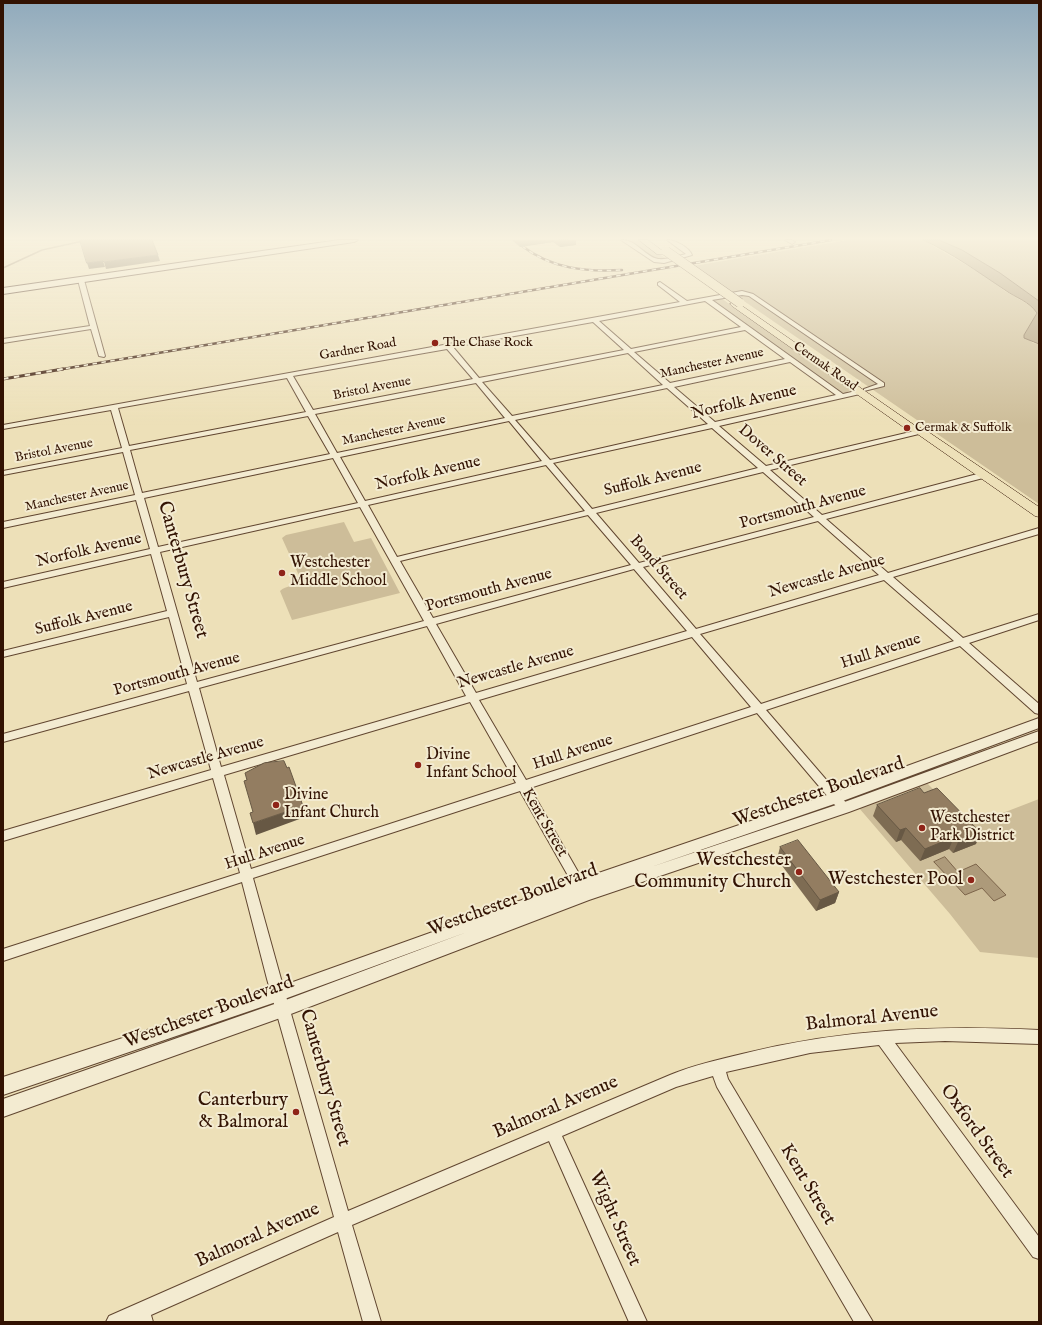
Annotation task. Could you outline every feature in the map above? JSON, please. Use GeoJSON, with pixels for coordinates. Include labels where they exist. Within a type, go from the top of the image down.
{"type":"FeatureCollection","features":[{"type":"Feature","properties":{"kind":"main road","name":"Cermak Road"},"geometry":{"type":"LineString","coordinates":[[735,302],[863,391],[912,429],[920,431],[1039,513]]}},
{"type":"Feature","properties":{"kind":"street"},"geometry":{"type":"LineString","coordinates":[[87,302],[102,356]]}},
{"type":"Feature","properties":{"kind":"street","name":"Gardner Road"},"geometry":{"type":"LineString","coordinates":[[3,427],[691,302]]}},
{"type":"Feature","properties":{"kind":"street","name":"Cermak Road"},"geometry":{"type":"LineString","coordinates":[[710,302],[841,396]]}},
{"type":"Feature","properties":{"kind":"street","name":"Cermak Road"},"geometry":{"type":"LineString","coordinates":[[762,302],[882,385],[880,387],[863,391]]}},
{"type":"Feature","properties":{"kind":"street","name":"Dover Street"},"geometry":{"type":"LineString","coordinates":[[594,320],[1039,710]]}},
{"type":"Feature","properties":{"kind":"street"},"geometry":{"type":"LineString","coordinates":[[3,341],[94,327]]}},
{"type":"Feature","properties":{"kind":"street","name":"Bristol Avenue"},"geometry":{"type":"LineString","coordinates":[[3,473],[746,328]]}},
{"type":"Feature","properties":{"kind":"street","name":"Bond Street"},"geometry":{"type":"LineString","coordinates":[[448,346],[839,803]]}},
{"type":"Feature","properties":{"kind":"street","name":"Manchester Avenue"},"geometry":{"type":"LineString","coordinates":[[3,525],[791,360]]}},
{"type":"Feature","properties":{"kind":"street","name":"Kent Street"},"geometry":{"type":"LineString","coordinates":[[289,375],[582,890]]}},
{"type":"Feature","properties":{"kind":"street","name":"Norfolk Avenue"},"geometry":{"type":"LineString","coordinates":[[3,585],[863,391]]}},
{"type":"Feature","properties":{"kind":"street","name":"Canterbury Street"},"geometry":{"type":"LineString","coordinates":[[114,407],[247,876],[280,1002],[372,1322]]}},
{"type":"Feature","properties":{"kind":"street","name":"Suffolk Avenue"},"geometry":{"type":"LineString","coordinates":[[394,560],[920,431]]}},
{"type":"Feature","properties":{"kind":"street","name":"Portsmouth Avenue"},"geometry":{"type":"LineString","coordinates":[[3,738],[637,566],[821,519],[984,475]]}},
{"type":"Feature","properties":{"kind":"street","name":"Newcastle Avenue"},"geometry":{"type":"LineString","coordinates":[[3,836],[1039,531]]}},
{"type":"Feature","properties":{"kind":"street","name":"Suffolk Avenue"},"geometry":{"type":"LineString","coordinates":[[3,654],[172,613]]}},
{"type":"Feature","properties":{"kind":"street","name":"Hull Avenue"},"geometry":{"type":"LineString","coordinates":[[3,955],[1039,617]]}},
{"type":"Feature","properties":{"kind":"street","name":"Westchester Boulevard"},"geometry":{"type":"LineString","coordinates":[[839,803],[1039,723]]}},
{"type":"Feature","properties":{"kind":"street","name":"Westchester Boulevard"},"geometry":{"type":"LineString","coordinates":[[3,1108],[280,1002],[582,890],[1039,736]]}},
{"type":"Feature","properties":{"kind":"street","name":"Westchester Boulevard"},"geometry":{"type":"LineString","coordinates":[[3,1086],[280,1002]]}},
{"type":"Feature","properties":{"kind":"street","name":"Balmoral Avenue"},"geometry":{"type":"LineString","coordinates":[[115,1322],[143,1316],[344,1221],[675,1080],[717,1066],[789,1049],[882,1036],[964,1033],[1039,1037]]}},
{"type":"Feature","properties":{"kind":"street","name":"Oxford Street"},"geometry":{"type":"LineString","coordinates":[[882,1036],[1039,1251]]}},
{"type":"Feature","properties":{"kind":"street","name":"Kent Street"},"geometry":{"type":"LineString","coordinates":[[717,1066],[722,1082],[864,1322]]}},
{"type":"Feature","properties":{"kind":"street","name":"Wight Street"},"geometry":{"type":"LineString","coordinates":[[553,1133],[638,1322]]}},
{"type":"Feature","properties":{"kind":"shaded area"},"geometry":{"type":"Polygon","coordinates":[[[714,302],[726,302],[850,390],[846,393],[839,392],[714,302]]]}},
{"type":"Feature","properties":{"kind":"shaded area"},"geometry":{"type":"Polygon","coordinates":[[[745,302],[1024,302],[1033,307],[1037,313],[1024,335],[1033,343],[1039,344],[1039,504],[745,302]]]}},
{"type":"Feature","properties":{"kind":"shaded area"},"geometry":{"type":"Polygon","coordinates":[[[1025,302],[1039,302],[1039,344],[1024,338],[1024,335],[1037,313],[1025,302]]]}},
{"type":"Feature","properties":{"kind":"shaded area"},"geometry":{"type":"Polygon","coordinates":[[[344,522],[354,542],[371,538],[400,593],[292,620],[280,591],[296,584],[301,580],[282,538],[286,535],[344,522]]]}},
{"type":"Feature","properties":{"kind":"shaded area"},"geometry":{"type":"Polygon","coordinates":[[[927,783],[969,826],[1039,799],[1039,958],[980,952],[950,914],[859,808],[927,783]]]}},
{"type":"Feature","properties":{"kind":"shaded area","name":"Westchester Pool"},"geometry":{"type":"Polygon","coordinates":[[[945,857],[958,872],[976,864],[1006,895],[994,901],[982,888],[965,895],[934,862],[945,857]]]}},
{"type":"Feature","properties":{"kind":"building","name":"Divine Infant Church"},"geometry":{"type":"Polygon","coordinates":[[[284,761],[287,768],[289,767],[303,806],[253,823],[250,813],[253,812],[244,781],[247,780],[245,773],[264,763],[284,761]]]}},
{"type":"Feature","properties":{"kind":"building","name":"Westchester Park District"},"geometry":{"type":"Polygon","coordinates":[[[920,788],[924,793],[937,788],[981,833],[958,842],[954,837],[925,849],[906,828],[900,830],[877,805],[920,788]]]}},
{"type":"Feature","properties":{"kind":"building"},"geometry":{"type":"Polygon","coordinates":[[[798,840],[839,892],[820,900],[780,847],[798,840]]]}},
{"type":"Feature","properties":{"kind":"railway"},"geometry":{"type":"LineString","coordinates":[[57,370],[463,302]]}},
{"type":"Feature","properties":{"kind":"railway"},"geometry":{"type":"LineString","coordinates":[[57,370],[63,369]]}},
{"type":"Feature","properties":{"kind":"railway"},"geometry":{"type":"LineString","coordinates":[[3,379],[57,370]]}},
{"type":"Feature","properties":{"kind":"place","name":"The Chase Rock"},"geometry":{"type":"Point","coordinates":[435,343]}},
{"type":"Feature","properties":{"kind":"place","name":"Cermak & Suffolk"},"geometry":{"type":"Point","coordinates":[907,428]}},
{"type":"Feature","properties":{"kind":"place","name":"Westchester Middle School"},"geometry":{"type":"Point","coordinates":[282,573]}},
{"type":"Feature","properties":{"kind":"place","name":"Divine Infant School"},"geometry":{"type":"Point","coordinates":[418,765]}},
{"type":"Feature","properties":{"kind":"place","name":"Divine Infant Church"},"geometry":{"type":"Point","coordinates":[276,805]}},
{"type":"Feature","properties":{"kind":"place","name":"Westchester Park District"},"geometry":{"type":"Point","coordinates":[922,828]}},
{"type":"Feature","properties":{"kind":"place","name":"Westchester Community Church"},"geometry":{"type":"Point","coordinates":[799,872]}},
{"type":"Feature","properties":{"kind":"place","name":"Westchester Pool"},"geometry":{"type":"Point","coordinates":[971,880]}},
{"type":"Feature","properties":{"kind":"place","name":"Canterbury & Balmoral"},"geometry":{"type":"Point","coordinates":[296,1112]}}]}
